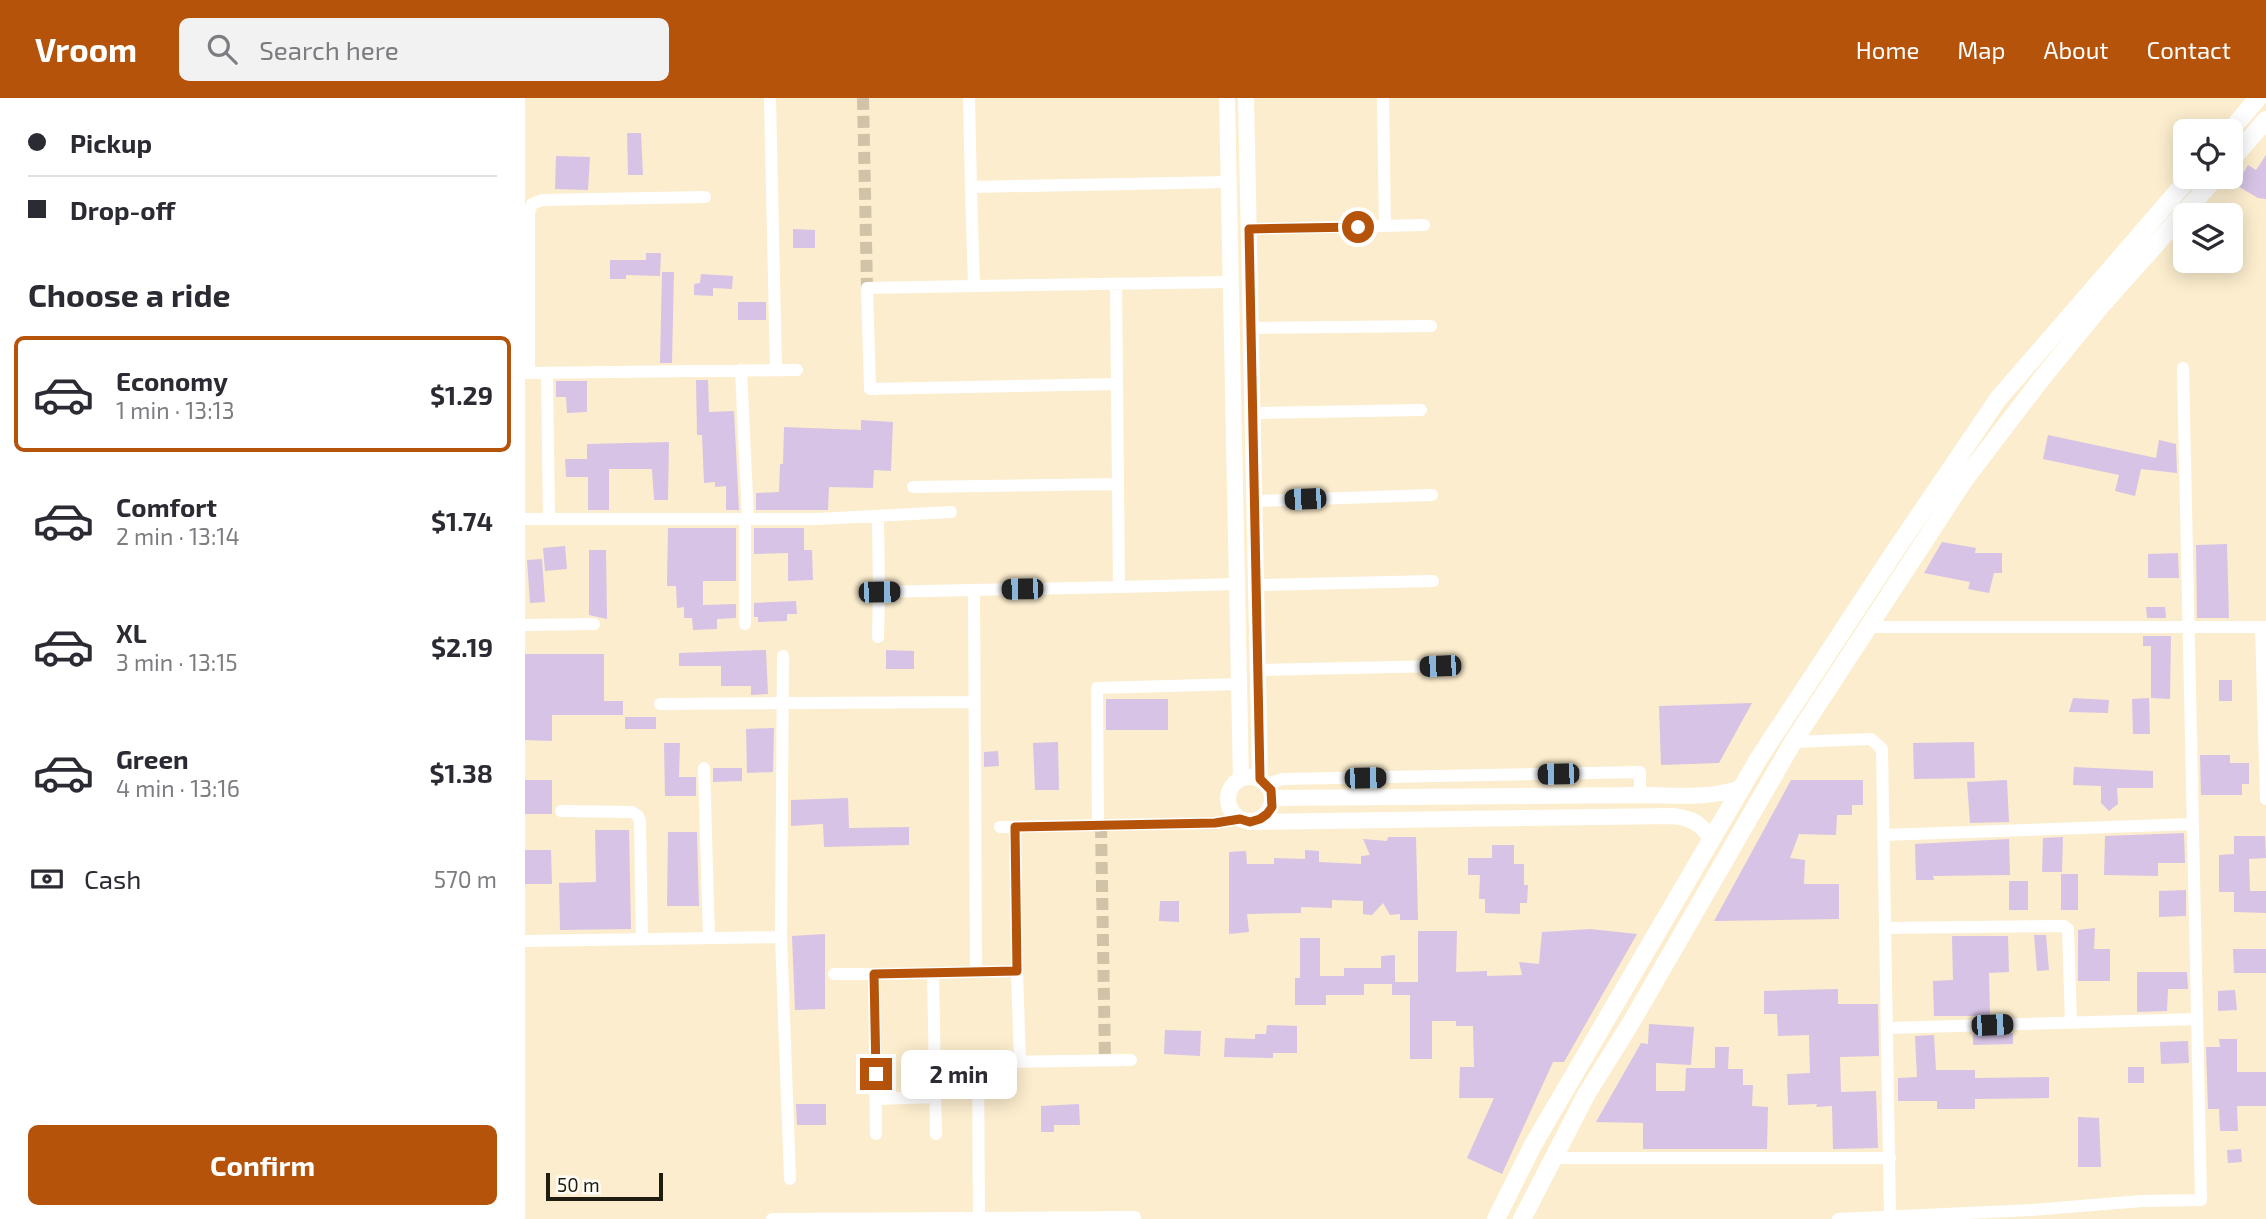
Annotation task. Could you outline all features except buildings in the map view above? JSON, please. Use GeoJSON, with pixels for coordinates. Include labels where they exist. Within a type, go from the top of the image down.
{"type":"FeatureCollection","features":[{"type":"Feature","properties":{"kind":"main road"},"geometry":{"type":"LineString","coordinates":[[2240,119],[2258,98]]}},
{"type":"Feature","properties":{"kind":"main road"},"geometry":{"type":"LineString","coordinates":[[2243,147],[2266,121]]}},
{"type":"Feature","properties":{"kind":"main road"},"geometry":{"type":"LineString","coordinates":[[1496,1219],[1534,1145],[1741,788],[1895,551],[1998,399],[2180,189]]}},
{"type":"Feature","properties":{"kind":"main road"},"geometry":{"type":"LineString","coordinates":[[1522,1219],[1585,1095],[1793,742],[1965,479],[2100,307],[2205,189]]}},
{"type":"Feature","properties":{"kind":"main road"},"geometry":{"type":"LineString","coordinates":[[2025,366],[2042,378]]}},
{"type":"Feature","properties":{"kind":"main road"},"geometry":{"type":"LineString","coordinates":[[1895,551],[1912,559]]}},
{"type":"Feature","properties":{"kind":"main road"},"geometry":{"type":"LineString","coordinates":[[1671,909],[1695,912]]}},
{"type":"Feature","properties":{"kind":"street"},"geometry":{"type":"LineString","coordinates":[[770,98],[776,370]]}},
{"type":"Feature","properties":{"kind":"street"},"geometry":{"type":"LineString","coordinates":[[969,98],[974,286]]}},
{"type":"Feature","properties":{"kind":"street"},"geometry":{"type":"LineString","coordinates":[[1227,98],[1241,779]]}},
{"type":"Feature","properties":{"kind":"street"},"geometry":{"type":"LineString","coordinates":[[1246,98],[1258,670],[1267,787],[1272,807],[1267,814],[1245,820],[1233,813],[1228,804],[1233,785],[1241,779],[1254,777],[1267,787],[1712,796],[1741,788]]}},
{"type":"Feature","properties":{"kind":"street"},"geometry":{"type":"LineString","coordinates":[[1383,98],[1385,226]]}},
{"type":"Feature","properties":{"kind":"street"},"geometry":{"type":"LineString","coordinates":[[971,187],[1228,182]]}},
{"type":"Feature","properties":{"kind":"street"},"geometry":{"type":"LineString","coordinates":[[705,197],[542,200],[533,204],[529,213],[527,373],[797,369]]}},
{"type":"Feature","properties":{"kind":"street"},"geometry":{"type":"LineString","coordinates":[[1249,229],[1424,225]]}},
{"type":"Feature","properties":{"kind":"street"},"geometry":{"type":"LineString","coordinates":[[1117,384],[870,396],[867,288],[1231,282]]}},
{"type":"Feature","properties":{"kind":"street"},"geometry":{"type":"LineString","coordinates":[[1116,284],[1118,587]]}},
{"type":"Feature","properties":{"kind":"street"},"geometry":{"type":"LineString","coordinates":[[1251,328],[1431,326]]}},
{"type":"Feature","properties":{"kind":"street"},"geometry":{"type":"LineString","coordinates":[[1838,1219],[2032,1215],[2122,1202],[2201,1200],[2183,368]]}},
{"type":"Feature","properties":{"kind":"street"},"geometry":{"type":"LineString","coordinates":[[741,370],[747,519],[745,624]]}},
{"type":"Feature","properties":{"kind":"street"},"geometry":{"type":"LineString","coordinates":[[547,373],[549,519]]}},
{"type":"Feature","properties":{"kind":"street"},"geometry":{"type":"LineString","coordinates":[[1253,413],[1421,410]]}},
{"type":"Feature","properties":{"kind":"street"},"geometry":{"type":"LineString","coordinates":[[913,487],[1118,484]]}},
{"type":"Feature","properties":{"kind":"street"},"geometry":{"type":"LineString","coordinates":[[1255,501],[1431,495]]}},
{"type":"Feature","properties":{"kind":"street"},"geometry":{"type":"LineString","coordinates":[[525,519],[817,519],[951,512]]}},
{"type":"Feature","properties":{"kind":"street"},"geometry":{"type":"LineString","coordinates":[[878,520],[879,637]]}},
{"type":"Feature","properties":{"kind":"street"},"geometry":{"type":"LineString","coordinates":[[1257,585],[1433,581]]}},
{"type":"Feature","properties":{"kind":"street"},"geometry":{"type":"LineString","coordinates":[[879,592],[1237,584]]}},
{"type":"Feature","properties":{"kind":"street"},"geometry":{"type":"LineString","coordinates":[[974,590],[976,972]]}},
{"type":"Feature","properties":{"kind":"street"},"geometry":{"type":"LineString","coordinates":[[525,625],[594,624]]}},
{"type":"Feature","properties":{"kind":"street"},"geometry":{"type":"LineString","coordinates":[[1868,627],[2264,628],[2266,799]]}},
{"type":"Feature","properties":{"kind":"street"},"geometry":{"type":"LineString","coordinates":[[783,656],[781,937],[790,1179]]}},
{"type":"Feature","properties":{"kind":"street"},"geometry":{"type":"LineString","coordinates":[[1258,670],[1440,666]]}},
{"type":"Feature","properties":{"kind":"street"},"geometry":{"type":"LineString","coordinates":[[1098,826],[1097,688],[1239,684]]}},
{"type":"Feature","properties":{"kind":"street"},"geometry":{"type":"LineString","coordinates":[[660,704],[975,702]]}},
{"type":"Feature","properties":{"kind":"street"},"geometry":{"type":"LineString","coordinates":[[1793,742],[1871,738],[1882,749],[1890,1216]]}},
{"type":"Feature","properties":{"kind":"street"},"geometry":{"type":"LineString","coordinates":[[704,768],[709,938]]}},
{"type":"Feature","properties":{"kind":"street"},"geometry":{"type":"LineString","coordinates":[[1267,787],[1283,779],[1640,772],[1640,795]]}},
{"type":"Feature","properties":{"kind":"street"},"geometry":{"type":"LineString","coordinates":[[561,811],[632,812],[638,816],[642,939]]}},
{"type":"Feature","properties":{"kind":"street"},"geometry":{"type":"LineString","coordinates":[[999,827],[1215,823],[1245,820],[1672,816],[1689,818],[1702,825],[1712,839]]}},
{"type":"Feature","properties":{"kind":"street"},"geometry":{"type":"LineString","coordinates":[[1884,835],[2193,824]]}},
{"type":"Feature","properties":{"kind":"street"},"geometry":{"type":"LineString","coordinates":[[1015,827],[1020,1062]]}},
{"type":"Feature","properties":{"kind":"street"},"geometry":{"type":"LineString","coordinates":[[1885,928],[2064,926],[2068,929],[2071,1023]]}},
{"type":"Feature","properties":{"kind":"street"},"geometry":{"type":"LineString","coordinates":[[525,941],[781,937]]}},
{"type":"Feature","properties":{"kind":"street"},"geometry":{"type":"LineString","coordinates":[[834,974],[1017,971]]}},
{"type":"Feature","properties":{"kind":"street"},"geometry":{"type":"LineString","coordinates":[[933,973],[936,1134]]}},
{"type":"Feature","properties":{"kind":"street"},"geometry":{"type":"LineString","coordinates":[[874,974],[876,1134]]}},
{"type":"Feature","properties":{"kind":"street"},"geometry":{"type":"LineString","coordinates":[[1887,1028],[2197,1019]]}},
{"type":"Feature","properties":{"kind":"street"},"geometry":{"type":"LineString","coordinates":[[935,1063],[1131,1060]]}},
{"type":"Feature","properties":{"kind":"street"},"geometry":{"type":"LineString","coordinates":[[978,1062],[979,1218]]}},
{"type":"Feature","properties":{"kind":"street"},"geometry":{"type":"LineString","coordinates":[[876,1099],[936,1097]]}},
{"type":"Feature","properties":{"kind":"street"},"geometry":{"type":"LineString","coordinates":[[1553,1158],[1890,1158]]}},
{"type":"Feature","properties":{"kind":"street"},"geometry":{"type":"LineString","coordinates":[[772,1219],[1135,1217]]}},
{"type":"Feature","properties":{"kind":"tunnel"},"geometry":{"type":"LineString","coordinates":[[863,98],[867,288]]}},
{"type":"Feature","properties":{"kind":"tunnel"},"geometry":{"type":"LineString","coordinates":[[1101,826],[1105,1060]]}},
{"type":"Feature","properties":{"kind":"route"},"geometry":{"type":"LineString","coordinates":[[876,1074],[874,974],[1017,971],[1015,827],[1215,823],[1240,819],[1250,822],[1260,819],[1272,807],[1271,790],[1260,779],[1249,229],[1358,227]]}}]}
